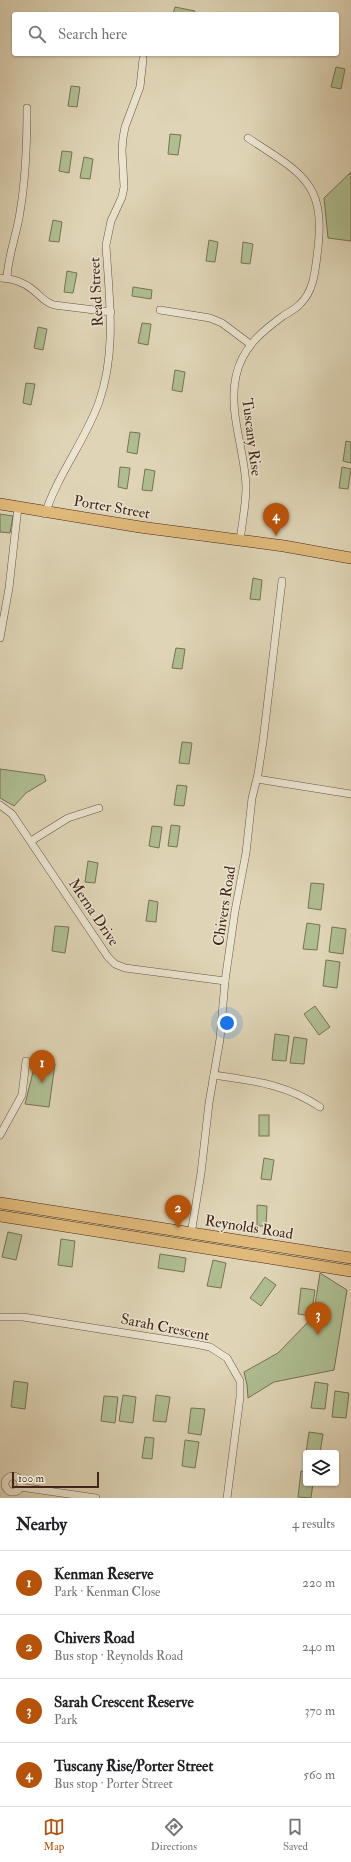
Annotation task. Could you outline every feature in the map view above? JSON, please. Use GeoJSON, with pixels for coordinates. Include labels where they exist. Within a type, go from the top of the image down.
{"type":"FeatureCollection","features":[{"type":"Feature","properties":{"kind":"main road","name":"Porter Street"},"geometry":{"type":"LineString","coordinates":[[0,504],[18,510]]}},
{"type":"Feature","properties":{"kind":"main road","name":"Porter Street"},"geometry":{"type":"LineString","coordinates":[[0,510],[18,510],[45,514],[158,535],[218,538],[351,558]]}},
{"type":"Feature","properties":{"kind":"main road","name":"Porter Street"},"geometry":{"type":"LineString","coordinates":[[322,553],[351,554]]}},
{"type":"Feature","properties":{"kind":"main road","name":"Reynolds Road"},"geometry":{"type":"LineString","coordinates":[[0,1203],[351,1258]]}},
{"type":"Feature","properties":{"kind":"main road","name":"Reynolds Road"},"geometry":{"type":"LineString","coordinates":[[0,1216],[351,1271]]}},
{"type":"Feature","properties":{"kind":"street","name":"Read Street"},"geometry":{"type":"LineString","coordinates":[[45,514],[53,492],[99,402],[109,351],[111,331],[106,245],[108,231],[124,187],[122,150],[123,138],[125,128],[140,87],[143,58]]}},
{"type":"Feature","properties":{"kind":"street"},"geometry":{"type":"LineString","coordinates":[[27,108],[27,151],[22,199],[8,265],[3,278],[22,283],[33,290],[47,303],[54,306],[110,312]]}},
{"type":"Feature","properties":{"kind":"street","name":"Tuscany Rise"},"geometry":{"type":"LineString","coordinates":[[240,541],[246,486],[233,397],[238,368],[250,344],[265,329],[301,304],[309,291],[315,274],[318,247],[319,210],[310,187],[295,170],[248,138]]}},
{"type":"Feature","properties":{"kind":"street"},"geometry":{"type":"LineString","coordinates":[[160,310],[210,318],[222,323],[250,344]]}},
{"type":"Feature","properties":{"kind":"street"},"geometry":{"type":"LineString","coordinates":[[0,638],[3,608],[18,510]]}},
{"type":"Feature","properties":{"kind":"street","name":"Chivers Road"},"geometry":{"type":"LineString","coordinates":[[191,1234],[202,1167],[209,1103],[221,1031],[225,981],[235,911],[246,853],[252,798],[257,779],[263,742],[282,581]]}},
{"type":"Feature","properties":{"kind":"street"},"geometry":{"type":"LineString","coordinates":[[257,779],[351,794]]}},
{"type":"Feature","properties":{"kind":"street","name":"Merna Drive"},"geometry":{"type":"LineString","coordinates":[[0,805],[12,814],[108,957],[115,964],[125,968],[225,981]]}},
{"type":"Feature","properties":{"kind":"street"},"geometry":{"type":"LineString","coordinates":[[31,842],[68,818],[99,808]]}},
{"type":"Feature","properties":{"kind":"street"},"geometry":{"type":"LineString","coordinates":[[0,1135],[2,1125],[22,1095],[26,1061]]}},
{"type":"Feature","properties":{"kind":"street"},"geometry":{"type":"LineString","coordinates":[[214,1075],[266,1083],[289,1089],[307,1098],[320,1107]]}},
{"type":"Feature","properties":{"kind":"street","name":"Sarah Crescent"},"geometry":{"type":"LineString","coordinates":[[0,1317],[24,1317],[195,1344],[210,1347],[227,1358],[240,1381],[240,1397],[227,1498]]}},
{"type":"Feature","properties":{"kind":"street"},"geometry":{"type":"LineString","coordinates":[[20,1487],[96,1498]]}},
{"type":"Feature","properties":{"kind":"green space"},"geometry":{"type":"Polygon","coordinates":[[[175,7],[195,11],[195,12],[174,12],[175,7]]]}},
{"type":"Feature","properties":{"kind":"green space"},"geometry":{"type":"Polygon","coordinates":[[[336,67],[345,69],[341,89],[331,87],[336,67]]]}},
{"type":"Feature","properties":{"kind":"green space"},"geometry":{"type":"Polygon","coordinates":[[[71,86],[80,87],[77,107],[68,106],[71,86]]]}},
{"type":"Feature","properties":{"kind":"green space"},"geometry":{"type":"Polygon","coordinates":[[[170,134],[181,135],[178,155],[168,154],[170,134]]]}},
{"type":"Feature","properties":{"kind":"green space"},"geometry":{"type":"Polygon","coordinates":[[[62,151],[72,152],[69,173],[59,171],[62,151]]]}},
{"type":"Feature","properties":{"kind":"green space"},"geometry":{"type":"Polygon","coordinates":[[[84,157],[93,159],[90,179],[80,178],[84,157]]]}},
{"type":"Feature","properties":{"kind":"green space"},"geometry":{"type":"Polygon","coordinates":[[[351,172],[351,241],[328,238],[324,198],[351,172]]]}},
{"type":"Feature","properties":{"kind":"green space"},"geometry":{"type":"Polygon","coordinates":[[[53,220],[62,222],[59,242],[49,241],[53,220]]]}},
{"type":"Feature","properties":{"kind":"green space"},"geometry":{"type":"Polygon","coordinates":[[[209,240],[218,242],[215,262],[206,261],[209,240]]]}},
{"type":"Feature","properties":{"kind":"green space"},"geometry":{"type":"Polygon","coordinates":[[[243,242],[253,244],[250,264],[241,263],[243,242]]]}},
{"type":"Feature","properties":{"kind":"green space"},"geometry":{"type":"Polygon","coordinates":[[[67,271],[77,273],[73,293],[64,292],[67,271]]]}},
{"type":"Feature","properties":{"kind":"green space"},"geometry":{"type":"Polygon","coordinates":[[[133,287],[152,290],[151,299],[132,296],[133,287]]]}},
{"type":"Feature","properties":{"kind":"green space"},"geometry":{"type":"Polygon","coordinates":[[[142,323],[151,324],[148,345],[138,343],[142,323]]]}},
{"type":"Feature","properties":{"kind":"green space"},"geometry":{"type":"Polygon","coordinates":[[[38,327],[47,329],[43,350],[34,348],[38,327]]]}},
{"type":"Feature","properties":{"kind":"green space"},"geometry":{"type":"Polygon","coordinates":[[[175,370],[185,372],[182,392],[172,390],[175,370]]]}},
{"type":"Feature","properties":{"kind":"green space"},"geometry":{"type":"Polygon","coordinates":[[[26,383],[35,384],[31,405],[23,403],[26,383]]]}},
{"type":"Feature","properties":{"kind":"green space"},"geometry":{"type":"Polygon","coordinates":[[[130,432],[140,433],[137,454],[127,452],[130,432]]]}},
{"type":"Feature","properties":{"kind":"green space"},"geometry":{"type":"Polygon","coordinates":[[[346,441],[351,442],[351,463],[343,461],[346,441]]]}},
{"type":"Feature","properties":{"kind":"green space"},"geometry":{"type":"Polygon","coordinates":[[[120,467],[130,468],[127,489],[118,487],[120,467]]]}},
{"type":"Feature","properties":{"kind":"green space"},"geometry":{"type":"Polygon","coordinates":[[[342,467],[351,469],[348,489],[339,488],[342,467]]]}},
{"type":"Feature","properties":{"kind":"green space"},"geometry":{"type":"Polygon","coordinates":[[[145,469],[155,471],[152,491],[142,490],[145,469]]]}},
{"type":"Feature","properties":{"kind":"green space"},"geometry":{"type":"Polygon","coordinates":[[[0,514],[13,516],[10,533],[0,532],[0,514]]]}},
{"type":"Feature","properties":{"kind":"green space"},"geometry":{"type":"Polygon","coordinates":[[[253,578],[262,580],[260,600],[250,599],[253,578]]]}},
{"type":"Feature","properties":{"kind":"green space"},"geometry":{"type":"Polygon","coordinates":[[[176,648],[185,649],[182,669],[172,668],[176,648]]]}},
{"type":"Feature","properties":{"kind":"green space"},"geometry":{"type":"Polygon","coordinates":[[[182,742],[192,743],[189,764],[179,763],[182,742]]]}},
{"type":"Feature","properties":{"kind":"green space"},"geometry":{"type":"Polygon","coordinates":[[[0,769],[44,775],[46,781],[26,793],[14,806],[0,798],[0,769]]]}},
{"type":"Feature","properties":{"kind":"green space"},"geometry":{"type":"Polygon","coordinates":[[[177,785],[187,786],[184,806],[174,805],[177,785]]]}},
{"type":"Feature","properties":{"kind":"green space"},"geometry":{"type":"Polygon","coordinates":[[[171,825],[180,826],[177,847],[168,846],[171,825]]]}},
{"type":"Feature","properties":{"kind":"green space"},"geometry":{"type":"Polygon","coordinates":[[[152,826],[162,827],[159,848],[149,846],[152,826]]]}},
{"type":"Feature","properties":{"kind":"green space"},"geometry":{"type":"Polygon","coordinates":[[[88,861],[98,863],[95,883],[85,882],[88,861]]]}},
{"type":"Feature","properties":{"kind":"green space"},"geometry":{"type":"Polygon","coordinates":[[[311,883],[324,884],[321,910],[308,908],[311,883]]]}},
{"type":"Feature","properties":{"kind":"green space"},"geometry":{"type":"Polygon","coordinates":[[[149,900],[158,902],[156,922],[146,921],[149,900]]]}},
{"type":"Feature","properties":{"kind":"green space"},"geometry":{"type":"Polygon","coordinates":[[[307,923],[320,925],[317,950],[303,949],[307,923]]]}},
{"type":"Feature","properties":{"kind":"green space"},"geometry":{"type":"Polygon","coordinates":[[[55,926],[69,927],[65,953],[52,951],[55,926]]]}},
{"type":"Feature","properties":{"kind":"green space"},"geometry":{"type":"Polygon","coordinates":[[[332,927],[346,929],[343,954],[329,952],[332,927]]]}},
{"type":"Feature","properties":{"kind":"green space"},"geometry":{"type":"Polygon","coordinates":[[[326,960],[340,962],[337,988],[323,986],[326,960]]]}},
{"type":"Feature","properties":{"kind":"green space"},"geometry":{"type":"Polygon","coordinates":[[[315,1006],[330,1027],[319,1035],[304,1014],[315,1006]]]}},
{"type":"Feature","properties":{"kind":"green space"},"geometry":{"type":"Polygon","coordinates":[[[275,1034],[289,1036],[286,1061],[272,1060],[275,1034]]]}},
{"type":"Feature","properties":{"kind":"green space"},"geometry":{"type":"Polygon","coordinates":[[[294,1037],[307,1039],[304,1064],[290,1063],[294,1037]]]}},
{"type":"Feature","properties":{"kind":"green space"},"geometry":{"type":"Polygon","coordinates":[[[55,1064],[49,1107],[25,1104],[34,1068],[55,1064]]]}},
{"type":"Feature","properties":{"kind":"green space"},"geometry":{"type":"Polygon","coordinates":[[[259,1115],[269,1115],[269,1136],[259,1136],[259,1115]]]}},
{"type":"Feature","properties":{"kind":"green space"},"geometry":{"type":"Polygon","coordinates":[[[264,1158],[274,1160],[271,1180],[261,1179],[264,1158]]]}},
{"type":"Feature","properties":{"kind":"green space"},"geometry":{"type":"Polygon","coordinates":[[[257,1205],[267,1206],[266,1226],[257,1226],[257,1205]]]}},
{"type":"Feature","properties":{"kind":"green space"},"geometry":{"type":"Polygon","coordinates":[[[8,1232],[22,1235],[16,1260],[2,1257],[8,1232]]]}},
{"type":"Feature","properties":{"kind":"green space"},"geometry":{"type":"Polygon","coordinates":[[[61,1239],[75,1241],[72,1267],[58,1265],[61,1239]]]}},
{"type":"Feature","properties":{"kind":"green space"},"geometry":{"type":"Polygon","coordinates":[[[160,1254],[186,1258],[184,1272],[158,1268],[160,1254]]]}},
{"type":"Feature","properties":{"kind":"green space"},"geometry":{"type":"Polygon","coordinates":[[[213,1260],[226,1263],[221,1288],[207,1286],[213,1260]]]}},
{"type":"Feature","properties":{"kind":"green space"},"geometry":{"type":"Polygon","coordinates":[[[320,1273],[347,1290],[334,1370],[274,1382],[248,1398],[244,1372],[278,1353],[313,1317],[320,1273]]]}},
{"type":"Feature","properties":{"kind":"green space"},"geometry":{"type":"Polygon","coordinates":[[[265,1277],[276,1285],[261,1306],[250,1298],[265,1277]]]}},
{"type":"Feature","properties":{"kind":"green space"},"geometry":{"type":"Polygon","coordinates":[[[301,1288],[315,1290],[311,1316],[298,1314],[301,1288]]]}},
{"type":"Feature","properties":{"kind":"green space"},"geometry":{"type":"Polygon","coordinates":[[[14,1381],[28,1383],[25,1409],[11,1407],[14,1381]]]}},
{"type":"Feature","properties":{"kind":"green space"},"geometry":{"type":"Polygon","coordinates":[[[315,1382],[328,1384],[325,1409],[311,1408],[315,1382]]]}},
{"type":"Feature","properties":{"kind":"green space"},"geometry":{"type":"Polygon","coordinates":[[[335,1391],[349,1393],[346,1418],[332,1417],[335,1391]]]}},
{"type":"Feature","properties":{"kind":"green space"},"geometry":{"type":"Polygon","coordinates":[[[123,1395],[136,1397],[133,1423],[119,1421],[123,1395]]]}},
{"type":"Feature","properties":{"kind":"green space"},"geometry":{"type":"Polygon","coordinates":[[[156,1395],[170,1397],[166,1422],[153,1421],[156,1395]]]}},
{"type":"Feature","properties":{"kind":"green space"},"geometry":{"type":"Polygon","coordinates":[[[104,1396],[118,1397],[115,1423],[101,1421],[104,1396]]]}},
{"type":"Feature","properties":{"kind":"green space"},"geometry":{"type":"Polygon","coordinates":[[[191,1408],[205,1409],[201,1435],[188,1433],[191,1408]]]}},
{"type":"Feature","properties":{"kind":"green space"},"geometry":{"type":"Polygon","coordinates":[[[309,1432],[323,1434],[320,1450],[306,1450],[309,1432]]]}},
{"type":"Feature","properties":{"kind":"green space"},"geometry":{"type":"Polygon","coordinates":[[[145,1437],[154,1438],[152,1459],[142,1458],[145,1437]]]}},
{"type":"Feature","properties":{"kind":"green space"},"geometry":{"type":"Polygon","coordinates":[[[185,1440],[199,1442],[195,1468],[182,1466],[185,1440]]]}},
{"type":"Feature","properties":{"kind":"green space"},"geometry":{"type":"Polygon","coordinates":[[[301,1471],[303,1471],[303,1486],[313,1486],[311,1498],[298,1497],[301,1471]]]}},
{"type":"Feature","properties":{"kind":"place","name":"Tuscany Rise/Porter Street"},"geometry":{"type":"Point","coordinates":[276,536]}},
{"type":"Feature","properties":{"kind":"place","name":"Kenman Reserve"},"geometry":{"type":"Point","coordinates":[42,1083]}},
{"type":"Feature","properties":{"kind":"place","name":"Chivers Road"},"geometry":{"type":"Point","coordinates":[178,1228]}},
{"type":"Feature","properties":{"kind":"place","name":"Sarah Crescent Reserve"},"geometry":{"type":"Point","coordinates":[318,1335]}}]}
